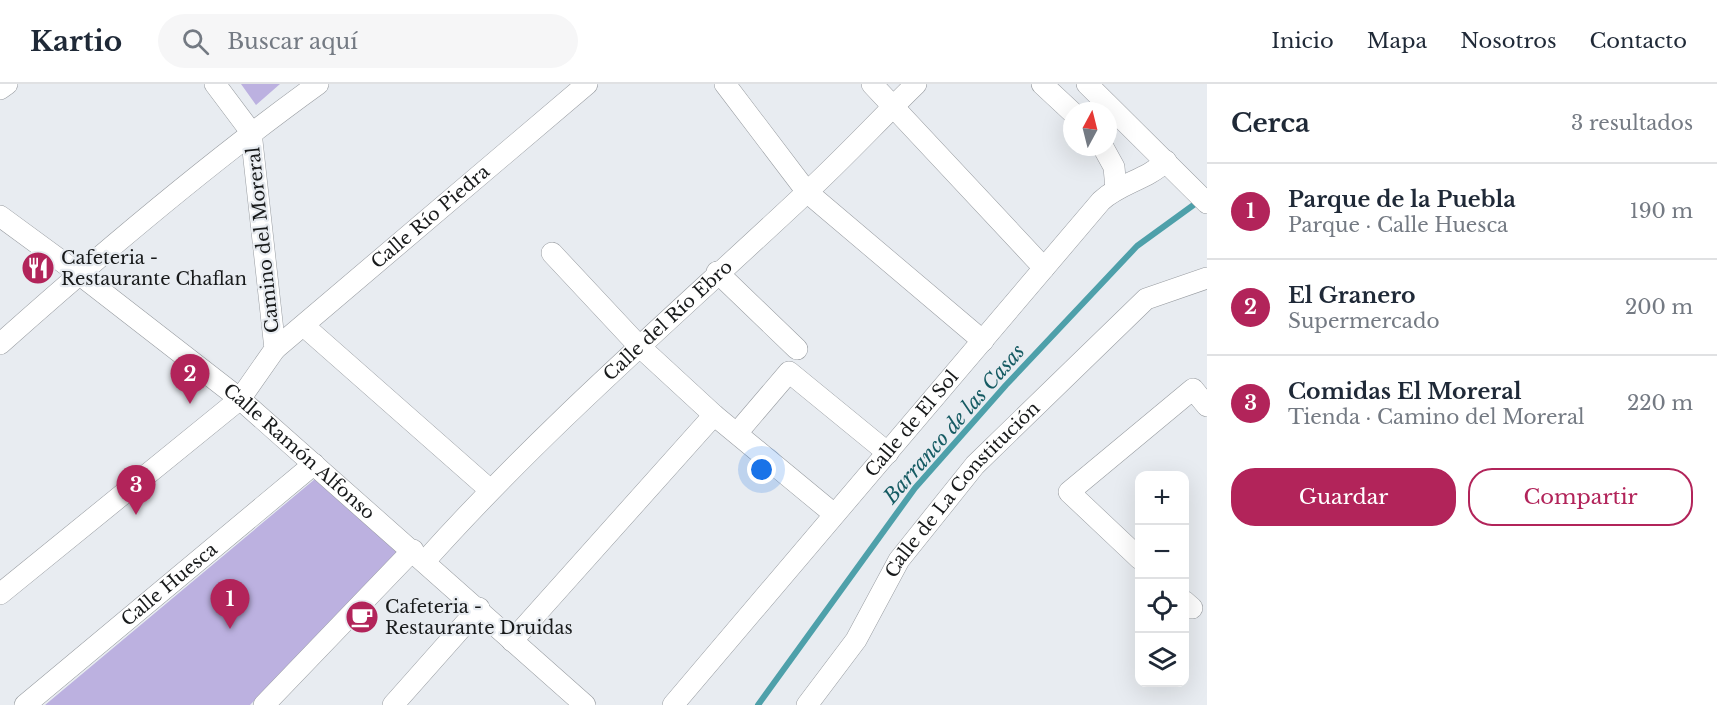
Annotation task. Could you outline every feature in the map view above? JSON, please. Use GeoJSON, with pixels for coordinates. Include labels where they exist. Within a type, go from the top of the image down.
{"type":"FeatureCollection","features":[{"type":"Feature","properties":{"kind":"street"},"geometry":{"type":"LineString","coordinates":[[0,89],[7,84]]}},
{"type":"Feature","properties":{"kind":"street"},"geometry":{"type":"LineString","coordinates":[[0,344],[79,274],[250,132],[215,84]]}},
{"type":"Feature","properties":{"kind":"street","name":"Camino del Moreral"},"geometry":{"type":"LineString","coordinates":[[0,594],[240,399],[275,350],[250,132],[318,84]]}},
{"type":"Feature","properties":{"kind":"street","name":"Calle Río Piedra"},"geometry":{"type":"LineString","coordinates":[[275,350],[587,84]]}},
{"type":"Feature","properties":{"kind":"street"},"geometry":{"type":"LineString","coordinates":[[725,84],[807,192],[982,341]]}},
{"type":"Feature","properties":{"kind":"street"},"geometry":{"type":"LineString","coordinates":[[872,84],[1044,268]]}},
{"type":"Feature","properties":{"kind":"street","name":"Calle del Río Ebro"},"geometry":{"type":"LineString","coordinates":[[264,705],[638,345],[807,192],[916,84]]}},
{"type":"Feature","properties":{"kind":"street"},"geometry":{"type":"LineString","coordinates":[[1042,84],[1063,104]]}},
{"type":"Feature","properties":{"kind":"street"},"geometry":{"type":"LineString","coordinates":[[1087,84],[1207,203]]}},
{"type":"Feature","properties":{"kind":"street"},"geometry":{"type":"LineString","coordinates":[[1108,156],[1114,167],[1116,189]]}},
{"type":"Feature","properties":{"kind":"street","name":"Calle de El Sol"},"geometry":{"type":"LineString","coordinates":[[673,705],[1101,201],[1116,189],[1146,177],[1166,161]]}},
{"type":"Feature","properties":{"kind":"street","name":"Calle Ramón Alfonso"},"geometry":{"type":"LineString","coordinates":[[0,216],[240,399],[479,608],[512,641],[585,705]]}},
{"type":"Feature","properties":{"kind":"street"},"geometry":{"type":"LineString","coordinates":[[552,253],[638,345],[714,415],[834,514]]}},
{"type":"Feature","properties":{"kind":"street"},"geometry":{"type":"LineString","coordinates":[[717,272],[796,349]]}},
{"type":"Feature","properties":{"kind":"street","name":"Calle de La Constitución"},"geometry":{"type":"LineString","coordinates":[[807,705],[855,640],[899,560],[975,465],[1146,299],[1207,278]]}},
{"type":"Feature","properties":{"kind":"street"},"geometry":{"type":"LineString","coordinates":[[304,326],[489,489]]}},
{"type":"Feature","properties":{"kind":"street"},"geometry":{"type":"LineString","coordinates":[[737,433],[789,372],[888,453]]}},
{"type":"Feature","properties":{"kind":"street"},"geometry":{"type":"LineString","coordinates":[[1135,554],[1069,492],[1193,389],[1207,406]]}},
{"type":"Feature","properties":{"kind":"street"},"geometry":{"type":"LineString","coordinates":[[512,641],[714,415]]}},
{"type":"Feature","properties":{"kind":"street","name":"Calle Huesca"},"geometry":{"type":"LineString","coordinates":[[25,705],[314,465]]}},
{"type":"Feature","properties":{"kind":"street"},"geometry":{"type":"LineString","coordinates":[[393,705],[479,608]]}},
{"type":"Feature","properties":{"kind":"shaded area"},"geometry":{"type":"Polygon","coordinates":[[[241,84],[280,84],[256,105],[241,84]]]}},
{"type":"Feature","properties":{"kind":"shaded area"},"geometry":{"type":"Polygon","coordinates":[[[315,479],[398,552],[250,705],[45,705],[315,479]]]}},
{"type":"Feature","properties":{"kind":"waterway","name":"Barranco de las Casas"},"geometry":{"type":"LineString","coordinates":[[758,705],[915,488],[1006,385],[1137,246],[1199,201]]}},
{"type":"Feature","properties":{"kind":"place","name":"Cafeteria - Restaurante Chaflan"},"geometry":{"type":"Point","coordinates":[38,268]}},
{"type":"Feature","properties":{"kind":"place","name":"El Granero"},"geometry":{"type":"Point","coordinates":[190,404]}},
{"type":"Feature","properties":{"kind":"place","name":"Comidas El Moreral"},"geometry":{"type":"Point","coordinates":[136,515]}},
{"type":"Feature","properties":{"kind":"place","name":"Cafeteria - Restaurante Druidas"},"geometry":{"type":"Point","coordinates":[362,617]}},
{"type":"Feature","properties":{"kind":"place","name":"Parque de la Puebla"},"geometry":{"type":"Point","coordinates":[230,629]}}]}
